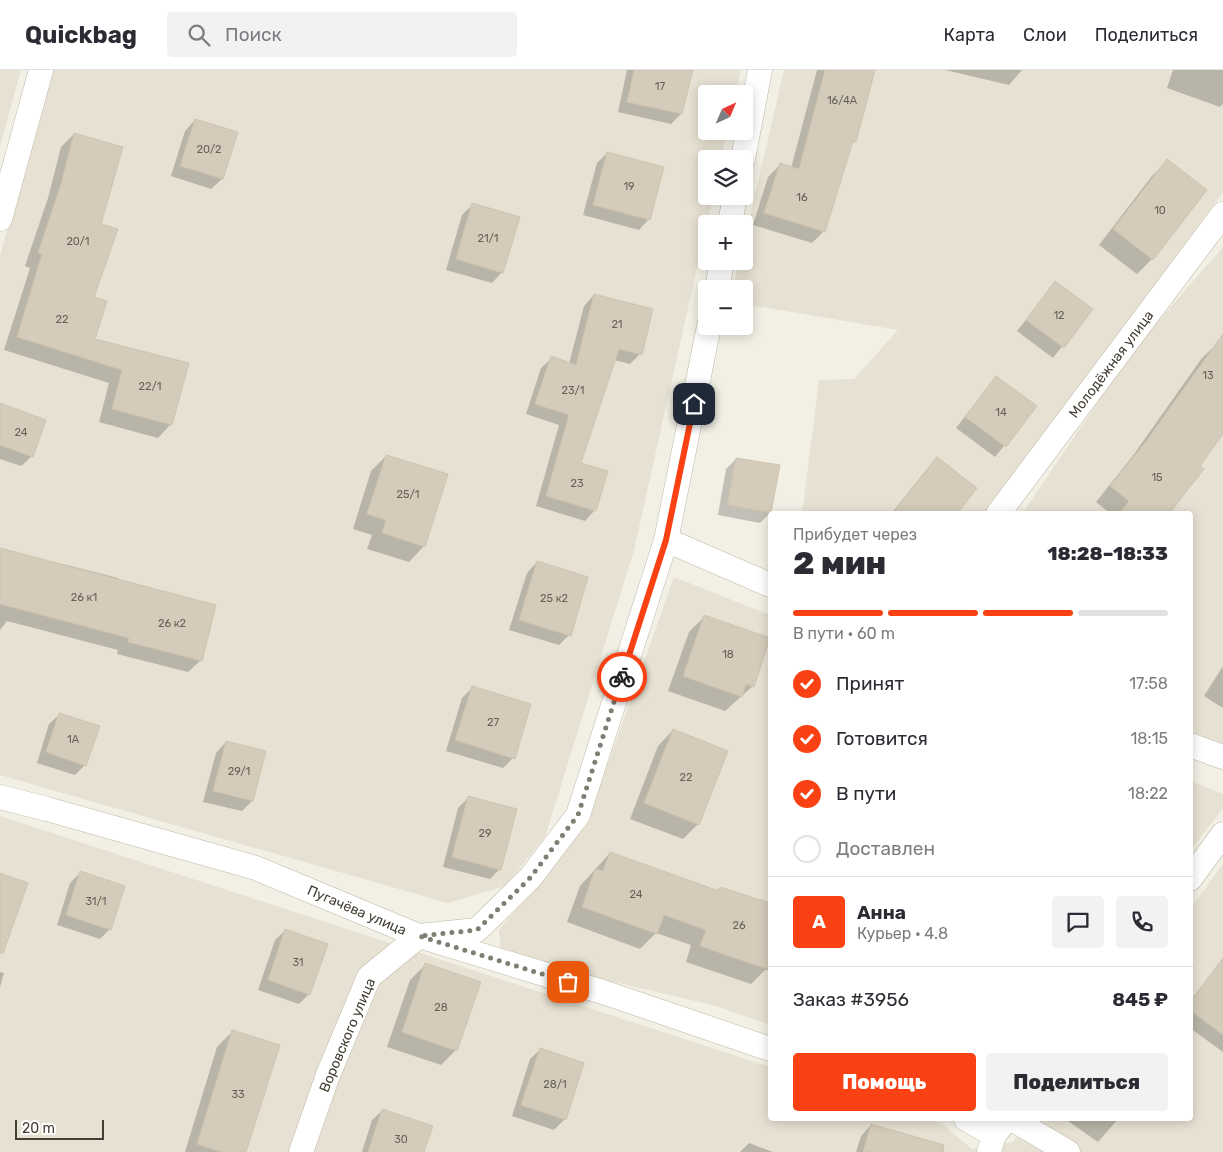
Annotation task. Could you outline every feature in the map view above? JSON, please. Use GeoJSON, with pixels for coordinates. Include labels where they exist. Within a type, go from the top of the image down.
{"type":"FeatureCollection","features":[{"type":"Feature","properties":{"kind":"street"},"geometry":{"type":"LineString","coordinates":[[0,219],[41,70]]}},
{"type":"Feature","properties":{"kind":"street"},"geometry":{"type":"LineString","coordinates":[[745,150],[760,70]]}},
{"type":"Feature","properties":{"kind":"street","name":"Молодёжная улица"},"geometry":{"type":"LineString","coordinates":[[1000,511],[1223,214]]}},
{"type":"Feature","properties":{"kind":"street"},"geometry":{"type":"LineString","coordinates":[[419,936],[477,930],[530,878],[578,815],[666,540],[707,335]]}},
{"type":"Feature","properties":{"kind":"street"},"geometry":{"type":"LineString","coordinates":[[666,540],[768,583]]}},
{"type":"Feature","properties":{"kind":"street"},"geometry":{"type":"LineString","coordinates":[[1193,746],[1223,758]]}},
{"type":"Feature","properties":{"kind":"street","name":"Пугачёва улица"},"geometry":{"type":"LineString","coordinates":[[0,798],[47,808],[256,868],[419,936],[606,994],[768,1048]]}},
{"type":"Feature","properties":{"kind":"street"},"geometry":{"type":"LineString","coordinates":[[1193,875],[1223,834]]}},
{"type":"Feature","properties":{"kind":"street","name":"Воровского улица"},"geometry":{"type":"LineString","coordinates":[[301,1152],[328,1075],[369,977],[419,936]]}},
{"type":"Feature","properties":{"kind":"street"},"geometry":{"type":"LineString","coordinates":[[970,1121],[997,1135]]}},
{"type":"Feature","properties":{"kind":"street"},"geometry":{"type":"LineString","coordinates":[[1015,1121],[1068,1152]]}},
{"type":"Feature","properties":{"kind":"shaded area"},"geometry":{"type":"Polygon","coordinates":[[[0,70],[21,70],[0,146],[0,70]]]}},
{"type":"Feature","properties":{"kind":"shaded area"},"geometry":{"type":"Polygon","coordinates":[[[50,70],[741,70],[737,85],[698,85],[698,140],[725,140],[723,150],[698,150],[698,205],[711,205],[709,215],[698,215],[698,263],[634,550],[545,837],[505,886],[448,903],[0,775],[0,256],[50,70]]]}},
{"type":"Feature","properties":{"kind":"shaded area"},"geometry":{"type":"Polygon","coordinates":[[[784,70],[1223,70],[1223,192],[987,511],[802,511],[819,380],[854,379],[898,330],[753,306],[753,280],[735,280],[737,270],[753,270],[753,215],[750,215],[784,70]]]}},
{"type":"Feature","properties":{"kind":"shaded area"},"geometry":{"type":"Polygon","coordinates":[[[1223,247],[1223,744],[1193,733],[1193,511],[1024,511],[1134,349],[1223,247]]]}},
{"type":"Feature","properties":{"kind":"shaded area"},"geometry":{"type":"Polygon","coordinates":[[[674,577],[768,614],[768,1024],[716,1006],[501,955],[499,930],[586,826],[674,577]]]}},
{"type":"Feature","properties":{"kind":"shaded area"},"geometry":{"type":"Polygon","coordinates":[[[1193,782],[1223,794],[1223,808],[1193,847],[1193,782]]]}},
{"type":"Feature","properties":{"kind":"shaded area"},"geometry":{"type":"Polygon","coordinates":[[[0,816],[768,1066],[768,1121],[934,1121],[941,1123],[972,1149],[1013,1142],[1029,1121],[1193,1121],[1193,905],[1223,864],[1223,1152],[0,1152],[0,816]]]}},
{"type":"Feature","properties":{"kind":"building"},"geometry":{"type":"Polygon","coordinates":[[[634,70],[693,70],[682,114],[627,102],[634,70]]]}},
{"type":"Feature","properties":{"kind":"building"},"geometry":{"type":"Polygon","coordinates":[[[825,70],[875,70],[856,142],[853,141],[825,232],[764,213],[780,163],[799,169],[825,70]]]}},
{"type":"Feature","properties":{"kind":"building"},"geometry":{"type":"Polygon","coordinates":[[[195,119],[238,132],[223,179],[180,166],[195,119]]]}},
{"type":"Feature","properties":{"kind":"building"},"geometry":{"type":"Polygon","coordinates":[[[74,133],[123,147],[101,224],[118,229],[94,297],[107,301],[95,339],[189,363],[172,425],[112,409],[122,370],[17,337],[42,254],[38,253],[61,184],[74,133]]]}},
{"type":"Feature","properties":{"kind":"building"},"geometry":{"type":"Polygon","coordinates":[[[607,152],[664,167],[650,220],[593,205],[607,152]]]}},
{"type":"Feature","properties":{"kind":"building"},"geometry":{"type":"Polygon","coordinates":[[[1167,159],[1207,190],[1153,260],[1113,229],[1167,159]]]}},
{"type":"Feature","properties":{"kind":"building"},"geometry":{"type":"Polygon","coordinates":[[[472,203],[520,217],[503,273],[456,259],[472,203]]]}},
{"type":"Feature","properties":{"kind":"building"},"geometry":{"type":"Polygon","coordinates":[[[1055,281],[1093,309],[1064,348],[1026,320],[1055,281]]]}},
{"type":"Feature","properties":{"kind":"building"},"geometry":{"type":"Polygon","coordinates":[[[594,294],[653,309],[642,355],[619,349],[581,463],[608,471],[596,511],[546,496],[569,415],[535,404],[551,356],[576,365],[594,294]]]}},
{"type":"Feature","properties":{"kind":"building"},"geometry":{"type":"Polygon","coordinates":[[[1223,334],[1223,434],[1200,466],[1204,469],[1171,511],[1121,511],[1129,501],[1110,486],[1147,440],[1223,334]]]}},
{"type":"Feature","properties":{"kind":"building"},"geometry":{"type":"Polygon","coordinates":[[[996,376],[1037,406],[1006,447],[965,417],[996,376]]]}},
{"type":"Feature","properties":{"kind":"building"},"geometry":{"type":"Polygon","coordinates":[[[0,403],[46,420],[33,457],[0,445],[0,403]]]}},
{"type":"Feature","properties":{"kind":"building"},"geometry":{"type":"Polygon","coordinates":[[[386,455],[448,474],[425,547],[382,533],[386,520],[367,514],[386,455]]]}},
{"type":"Feature","properties":{"kind":"building"},"geometry":{"type":"Polygon","coordinates":[[[937,457],[977,488],[959,511],[894,511],[937,457]]]}},
{"type":"Feature","properties":{"kind":"building"},"geometry":{"type":"Polygon","coordinates":[[[736,458],[780,465],[771,511],[768,512],[727,505],[736,458]]]}},
{"type":"Feature","properties":{"kind":"building"},"geometry":{"type":"Polygon","coordinates":[[[0,548],[216,605],[202,661],[128,642],[129,638],[0,604],[0,548]]]}},
{"type":"Feature","properties":{"kind":"building"},"geometry":{"type":"Polygon","coordinates":[[[537,561],[588,577],[571,636],[519,620],[537,561]]]}},
{"type":"Feature","properties":{"kind":"building"},"geometry":{"type":"Polygon","coordinates":[[[704,615],[768,637],[768,644],[754,687],[746,684],[742,697],[683,676],[704,615]]]}},
{"type":"Feature","properties":{"kind":"building"},"geometry":{"type":"Polygon","coordinates":[[[472,686],[531,704],[515,759],[455,740],[472,686]]]}},
{"type":"Feature","properties":{"kind":"building"},"geometry":{"type":"Polygon","coordinates":[[[59,713],[100,726],[86,766],[46,752],[59,713]]]}},
{"type":"Feature","properties":{"kind":"building"},"geometry":{"type":"Polygon","coordinates":[[[673,729],[728,751],[699,825],[644,803],[673,729]]]}},
{"type":"Feature","properties":{"kind":"building"},"geometry":{"type":"Polygon","coordinates":[[[226,741],[266,751],[253,801],[213,791],[226,741]]]}},
{"type":"Feature","properties":{"kind":"building"},"geometry":{"type":"Polygon","coordinates":[[[468,796],[517,809],[501,870],[452,857],[468,796]]]}},
{"type":"Feature","properties":{"kind":"building"},"geometry":{"type":"Polygon","coordinates":[[[610,852],[719,891],[720,887],[768,902],[768,969],[700,946],[706,930],[664,915],[657,934],[582,907],[595,869],[603,871],[610,852]]]}},
{"type":"Feature","properties":{"kind":"building"},"geometry":{"type":"Polygon","coordinates":[[[80,871],[125,886],[111,930],[66,915],[80,871]]]}},
{"type":"Feature","properties":{"kind":"building"},"geometry":{"type":"Polygon","coordinates":[[[0,873],[28,883],[3,953],[0,953],[0,873]]]}},
{"type":"Feature","properties":{"kind":"building"},"geometry":{"type":"Polygon","coordinates":[[[285,929],[328,944],[310,995],[268,980],[285,929]]]}},
{"type":"Feature","properties":{"kind":"building"},"geometry":{"type":"Polygon","coordinates":[[[1223,958],[1223,1035],[1193,1012],[1193,998],[1223,958]]]}},
{"type":"Feature","properties":{"kind":"building"},"geometry":{"type":"Polygon","coordinates":[[[425,963],[481,982],[457,1051],[402,1032],[425,963]]]}},
{"type":"Feature","properties":{"kind":"building"},"geometry":{"type":"Polygon","coordinates":[[[232,1030],[280,1045],[246,1152],[222,1152],[197,1144],[232,1030]]]}},
{"type":"Feature","properties":{"kind":"building"},"geometry":{"type":"Polygon","coordinates":[[[540,1048],[584,1063],[566,1120],[521,1105],[540,1048]]]}},
{"type":"Feature","properties":{"kind":"building"},"geometry":{"type":"Polygon","coordinates":[[[382,1109],[433,1126],[424,1152],[368,1152],[382,1109]]]}},
{"type":"Feature","properties":{"kind":"building"},"geometry":{"type":"Polygon","coordinates":[[[871,1124],[944,1145],[943,1152],[863,1152],[871,1124]]]}},
{"type":"Feature","properties":{"kind":"way so far"},"geometry":{"type":"LineString","coordinates":[[568,982],[419,936],[477,930],[530,878],[578,815],[622,677]]}},
{"type":"Feature","properties":{"kind":"route"},"geometry":{"type":"LineString","coordinates":[[622,677],[666,540],[694,404]]}}]}
